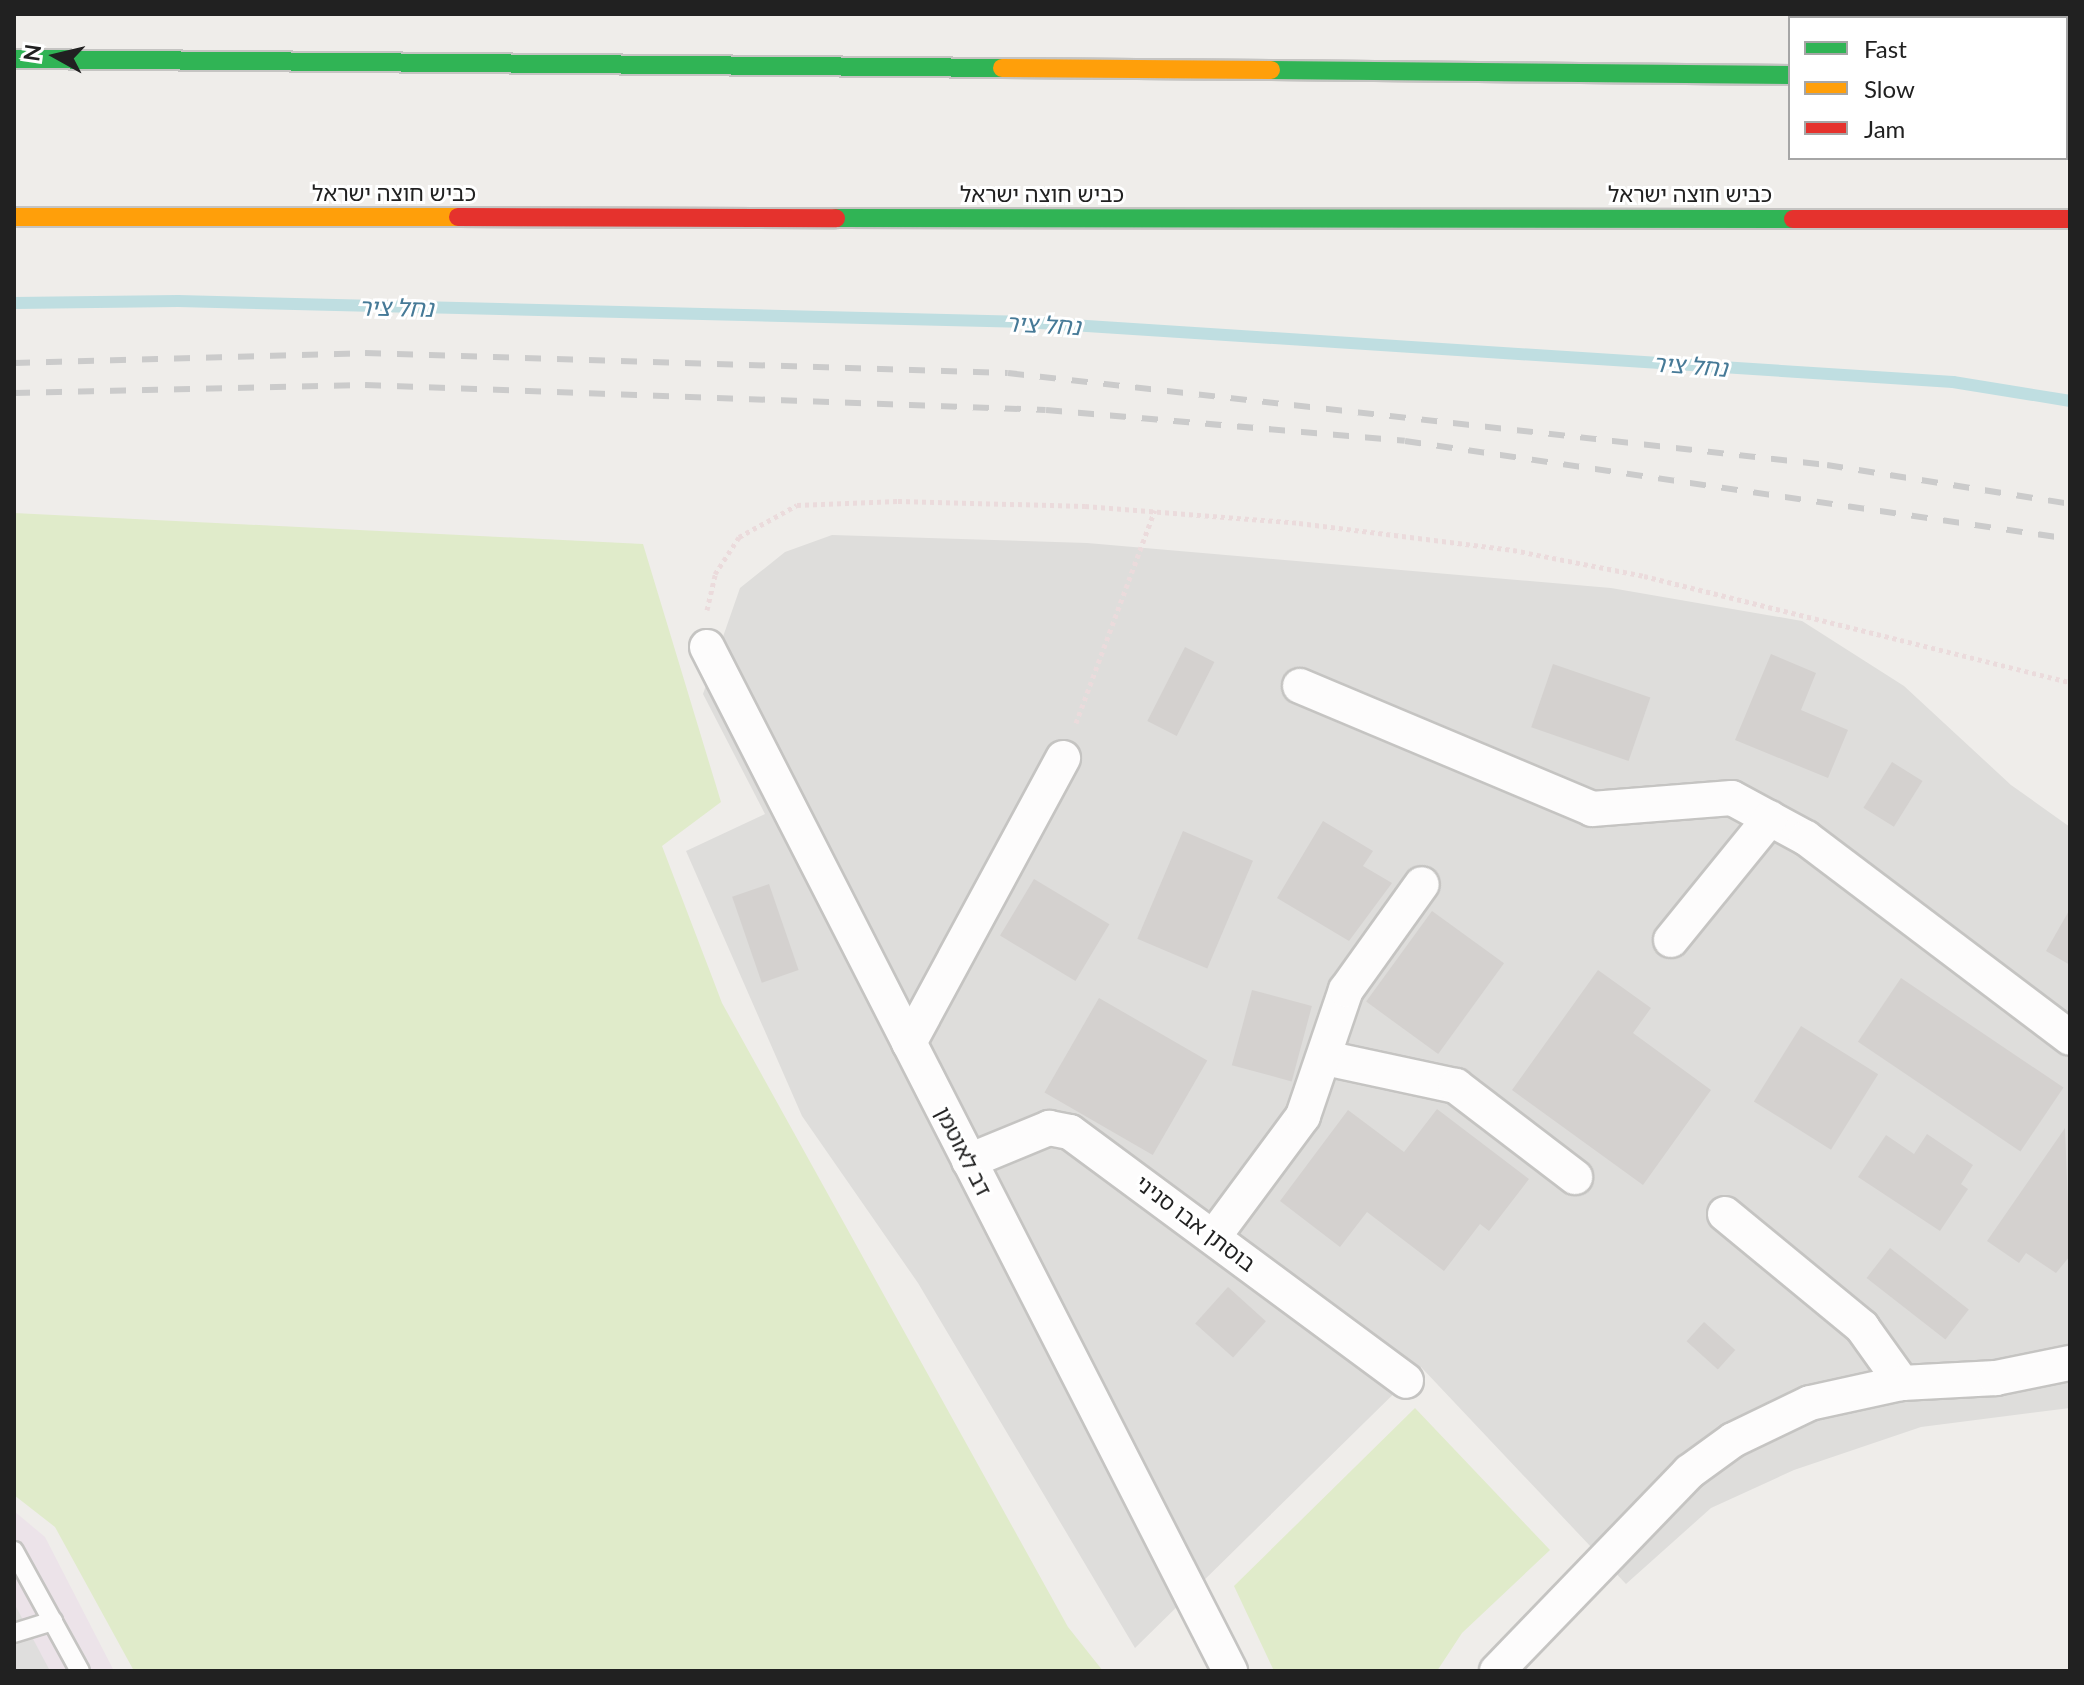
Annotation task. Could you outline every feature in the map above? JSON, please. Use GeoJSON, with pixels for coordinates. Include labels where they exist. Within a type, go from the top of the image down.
{"type":"FeatureCollection","features":[{"type":"Feature","properties":{"kind":"highway"},"geometry":{"type":"LineString","coordinates":[[14,59],[1788,75]]}},
{"type":"Feature","properties":{"kind":"highway","name":"כביש חוצה ישראל"},"geometry":{"type":"LineString","coordinates":[[14,217],[2070,219]]}},
{"type":"Feature","properties":{"kind":"street","name":"דב לאוטמן"},"geometry":{"type":"LineString","coordinates":[[707,647],[1225,1665]]}},
{"type":"Feature","properties":{"kind":"street"},"geometry":{"type":"LineString","coordinates":[[1300,686],[1592,809],[1732,798],[1806,838],[2070,1038]]}},
{"type":"Feature","properties":{"kind":"street"},"geometry":{"type":"LineString","coordinates":[[909,1043],[1063,758]]}},
{"type":"Feature","properties":{"kind":"street"},"geometry":{"type":"LineString","coordinates":[[1671,940],[1770,818]]}},
{"type":"Feature","properties":{"kind":"street"},"geometry":{"type":"LineString","coordinates":[[1215,1235],[1303,1116],[1346,990],[1422,884]]}},
{"type":"Feature","properties":{"kind":"street"},"geometry":{"type":"LineString","coordinates":[[1325,1058],[1456,1086],[1575,1177]]}},
{"type":"Feature","properties":{"kind":"street","name":"בוסתן אבו סניני"},"geometry":{"type":"LineString","coordinates":[[969,1161],[1049,1128],[1070,1132],[1215,1235],[1406,1381]]}},
{"type":"Feature","properties":{"kind":"street"},"geometry":{"type":"LineString","coordinates":[[1725,1214],[1862,1327],[1902,1383]]}},
{"type":"Feature","properties":{"kind":"street"},"geometry":{"type":"LineString","coordinates":[[1497,1671],[1689,1472],[1733,1440],[1810,1403],[1902,1383],[1996,1378],[2070,1363]]}},
{"type":"Feature","properties":{"kind":"lane"},"geometry":{"type":"LineString","coordinates":[[14,1551],[80,1671]]}},
{"type":"Feature","properties":{"kind":"lane"},"geometry":{"type":"LineString","coordinates":[[14,1633],[53,1621]]}},
{"type":"Feature","properties":{"kind":"path"},"geometry":{"type":"LineString","coordinates":[[707,647],[708,596],[725,554],[756,523],[797,505],[956,501],[1155,510],[1513,550],[1644,576],[2070,682]]}},
{"type":"Feature","properties":{"kind":"path"},"geometry":{"type":"LineString","coordinates":[[1063,758],[1155,510]]}},
{"type":"Feature","properties":{"kind":"shaded area"},"geometry":{"type":"Polygon","coordinates":[[[832,535],[1087,543],[1611,588],[1802,621],[1904,686],[2011,785],[2070,827],[2070,1408],[1921,1427],[1794,1470],[1711,1508],[1626,1584],[1421,1367],[1135,1648],[918,1283],[802,1116],[686,851],[765,814],[703,694],[740,588],[785,552],[832,535]]]}},
{"type":"Feature","properties":{"kind":"shaded area"},"geometry":{"type":"Polygon","coordinates":[[[14,1511],[45,1537],[114,1671],[14,1671],[14,1511]]]}},
{"type":"Feature","properties":{"kind":"shaded area"},"geometry":{"type":"Polygon","coordinates":[[[14,1603],[50,1671],[14,1671],[14,1603]]]}},
{"type":"Feature","properties":{"kind":"green space"},"geometry":{"type":"Polygon","coordinates":[[[14,513],[643,544],[721,802],[662,846],[722,1003],[1068,1627],[1103,1671],[134,1671],[55,1527],[14,1495],[14,513]]]}},
{"type":"Feature","properties":{"kind":"green space"},"geometry":{"type":"Polygon","coordinates":[[[1415,1408],[1550,1550],[1462,1633],[1437,1671],[1274,1671],[1234,1586],[1415,1408]]]}},
{"type":"Feature","properties":{"kind":"building"},"geometry":{"type":"Polygon","coordinates":[[[1185,647],[1214,662],[1177,736],[1147,721],[1185,647]]]}},
{"type":"Feature","properties":{"kind":"building"},"geometry":{"type":"Polygon","coordinates":[[[1771,654],[1816,673],[1801,710],[1848,730],[1828,778],[1735,740],[1771,654]]]}},
{"type":"Feature","properties":{"kind":"building"},"geometry":{"type":"Polygon","coordinates":[[[1553,664],[1650,698],[1629,761],[1531,727],[1553,664]]]}},
{"type":"Feature","properties":{"kind":"building"},"geometry":{"type":"Polygon","coordinates":[[[1892,762],[1923,781],[1894,827],[1863,808],[1892,762]]]}},
{"type":"Feature","properties":{"kind":"building"},"geometry":{"type":"Polygon","coordinates":[[[1323,821],[1373,851],[1363,866],[1392,883],[1349,941],[1277,898],[1323,821]]]}},
{"type":"Feature","properties":{"kind":"building"},"geometry":{"type":"Polygon","coordinates":[[[1183,831],[1253,861],[1207,968],[1137,939],[1183,831]]]}},
{"type":"Feature","properties":{"kind":"building"},"geometry":{"type":"Polygon","coordinates":[[[1034,879],[1109,924],[1075,981],[1000,936],[1034,879]]]}},
{"type":"Feature","properties":{"kind":"building"},"geometry":{"type":"Polygon","coordinates":[[[769,884],[799,970],[762,983],[732,897],[769,884]]]}},
{"type":"Feature","properties":{"kind":"building"},"geometry":{"type":"Polygon","coordinates":[[[2070,909],[2070,965],[2046,951],[2070,909]]]}},
{"type":"Feature","properties":{"kind":"building"},"geometry":{"type":"Polygon","coordinates":[[[1432,911],[1504,963],[1438,1054],[1366,1002],[1432,911]]]}},
{"type":"Feature","properties":{"kind":"building"},"geometry":{"type":"Polygon","coordinates":[[[1598,970],[1651,1008],[1633,1033],[1711,1090],[1643,1185],[1512,1090],[1598,970]]]}},
{"type":"Feature","properties":{"kind":"building"},"geometry":{"type":"Polygon","coordinates":[[[1901,978],[2063,1088],[2020,1151],[1858,1042],[1901,978]]]}},
{"type":"Feature","properties":{"kind":"building"},"geometry":{"type":"Polygon","coordinates":[[[1252,990],[1312,1006],[1292,1081],[1232,1065],[1252,990]]]}},
{"type":"Feature","properties":{"kind":"building"},"geometry":{"type":"Polygon","coordinates":[[[1099,998],[1207,1060],[1153,1155],[1044,1092],[1099,998]]]}},
{"type":"Feature","properties":{"kind":"building"},"geometry":{"type":"Polygon","coordinates":[[[1801,1026],[1878,1074],[1831,1150],[1754,1101],[1801,1026]]]}},
{"type":"Feature","properties":{"kind":"building"},"geometry":{"type":"Polygon","coordinates":[[[1437,1109],[1529,1179],[1489,1231],[1480,1224],[1444,1271],[1367,1212],[1340,1247],[1280,1201],[1348,1110],[1404,1152],[1437,1109]]]}},
{"type":"Feature","properties":{"kind":"building"},"geometry":{"type":"Polygon","coordinates":[[[2065,1128],[2070,1256],[2056,1273],[2026,1253],[2019,1263],[1987,1241],[2065,1128]]]}},
{"type":"Feature","properties":{"kind":"building"},"geometry":{"type":"Polygon","coordinates":[[[1927,1134],[1973,1165],[1961,1184],[1968,1189],[1940,1231],[1858,1177],[1886,1135],[1914,1154],[1927,1134]]]}},
{"type":"Feature","properties":{"kind":"building"},"geometry":{"type":"Polygon","coordinates":[[[1890,1248],[1969,1310],[1945,1340],[1867,1278],[1890,1248]]]}},
{"type":"Feature","properties":{"kind":"building"},"geometry":{"type":"Polygon","coordinates":[[[1228,1287],[1266,1321],[1233,1358],[1195,1323],[1228,1287]]]}},
{"type":"Feature","properties":{"kind":"building"},"geometry":{"type":"Polygon","coordinates":[[[1704,1322],[1735,1350],[1718,1369],[1687,1341],[1704,1322]]]}},
{"type":"Feature","properties":{"kind":"waterway","name":"נחל ציר"},"geometry":{"type":"LineString","coordinates":[[14,303],[178,301],[1025,322],[1953,382],[2070,401]]}},
{"type":"Feature","properties":{"kind":"railway"},"geometry":{"type":"LineString","coordinates":[[14,363],[365,353],[1008,373],[1827,465],[2070,504]]}},
{"type":"Feature","properties":{"kind":"railway"},"geometry":{"type":"LineString","coordinates":[[14,393],[365,385],[1046,410],[1405,441],[2070,539]]}},
{"type":"Feature","properties":{"kind":"traffic: fast"},"geometry":{"type":"LineString","coordinates":[[14,59],[1002,68]]}},
{"type":"Feature","properties":{"kind":"traffic: fast"},"geometry":{"type":"LineString","coordinates":[[1271,70],[1788,75]]}},
{"type":"Feature","properties":{"kind":"traffic: fast"},"geometry":{"type":"LineString","coordinates":[[836,218],[1793,219]]}},
{"type":"Feature","properties":{"kind":"traffic: slow"},"geometry":{"type":"LineString","coordinates":[[1002,68],[1271,70]]}},
{"type":"Feature","properties":{"kind":"traffic: slow"},"geometry":{"type":"LineString","coordinates":[[14,217],[458,217]]}},
{"type":"Feature","properties":{"kind":"traffic: jam"},"geometry":{"type":"LineString","coordinates":[[458,217],[836,218]]}},
{"type":"Feature","properties":{"kind":"traffic: jam"},"geometry":{"type":"LineString","coordinates":[[1793,219],[2070,219]]}}]}
